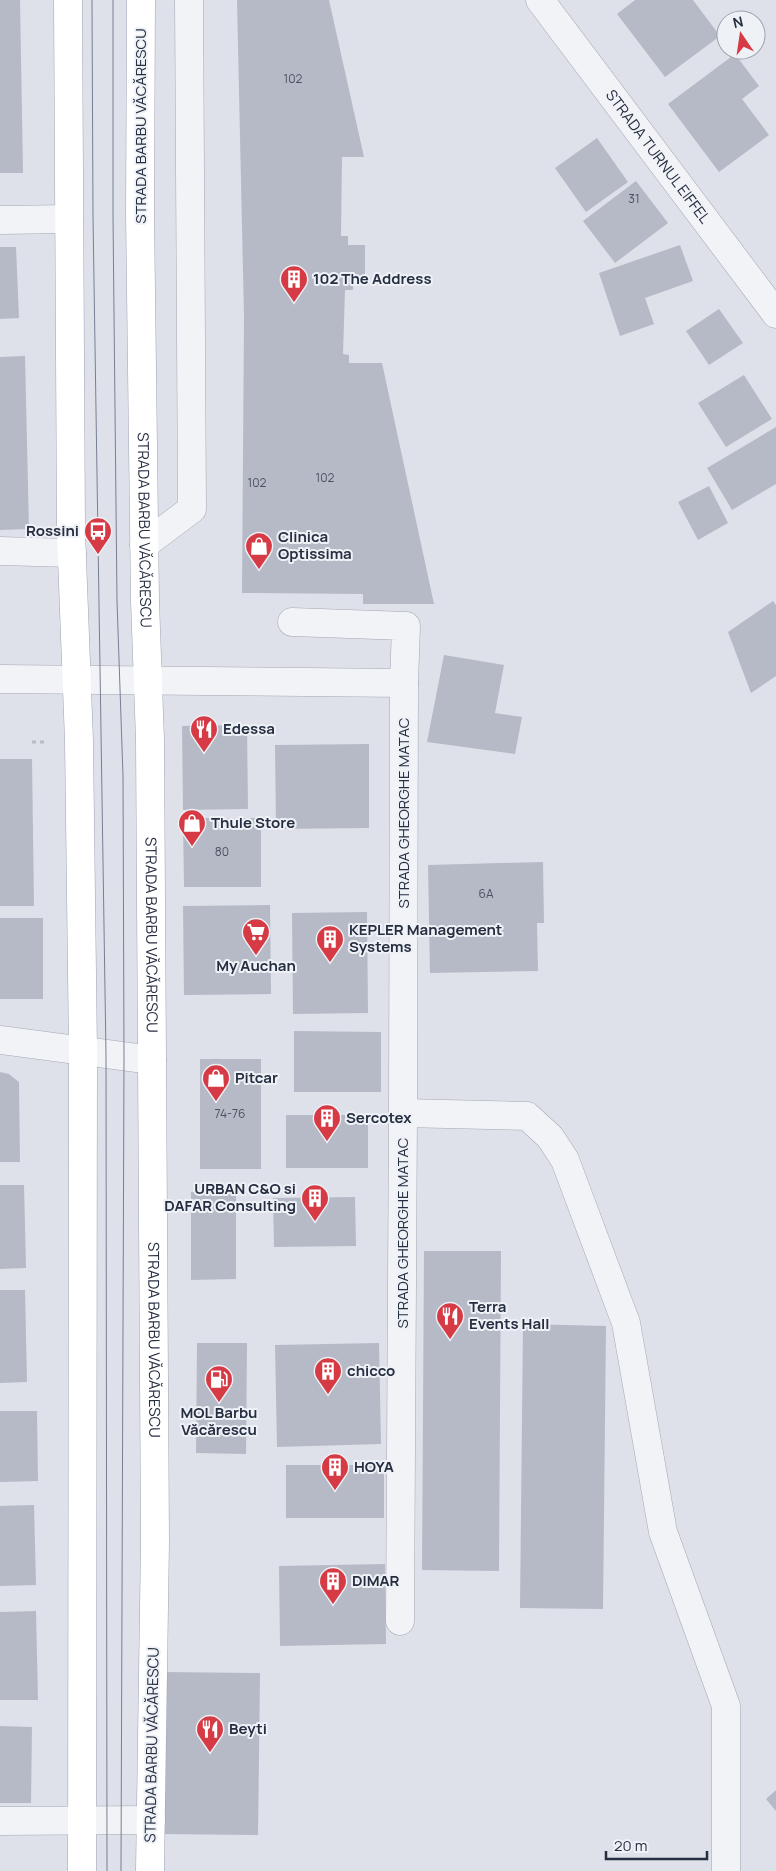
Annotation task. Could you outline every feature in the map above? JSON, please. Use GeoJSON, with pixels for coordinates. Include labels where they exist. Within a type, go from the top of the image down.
{"type":"FeatureCollection","features":[{"type":"Feature","properties":{"kind":"main road"},"geometry":{"type":"LineString","coordinates":[[68,0],[72,554],[77,680],[83,1051],[82,1871]]}},
{"type":"Feature","properties":{"kind":"main road","name":"STRADA BARBU VĂCĂRESCU"},"geometry":{"type":"LineString","coordinates":[[141,0],[140,214],[146,682],[150,740],[155,1541],[150,1871]]}},
{"type":"Feature","properties":{"kind":"street"},"geometry":{"type":"LineString","coordinates":[[144,545],[192,509],[189,0]]}},
{"type":"Feature","properties":{"kind":"street","name":"STRADA TURNUL EIFFEL"},"geometry":{"type":"LineString","coordinates":[[540,0],[776,314]]}},
{"type":"Feature","properties":{"kind":"street"},"geometry":{"type":"LineString","coordinates":[[0,220],[69,219]]}},
{"type":"Feature","properties":{"kind":"street"},"geometry":{"type":"LineString","coordinates":[[0,551],[72,554]]}},
{"type":"Feature","properties":{"kind":"street","name":"STRADA GHEORGHE MATAC"},"geometry":{"type":"LineString","coordinates":[[292,622],[406,626],[404,683],[400,1620]]}},
{"type":"Feature","properties":{"kind":"street"},"geometry":{"type":"LineString","coordinates":[[0,680],[404,683]]}},
{"type":"Feature","properties":{"kind":"street"},"geometry":{"type":"LineString","coordinates":[[0,1040],[152,1060]]}},
{"type":"Feature","properties":{"kind":"street"},"geometry":{"type":"LineString","coordinates":[[403,1113],[527,1116],[550,1137],[565,1160],[626,1323],[663,1532],[726,1706],[726,1871]]}},
{"type":"Feature","properties":{"kind":"street"},"geometry":{"type":"LineString","coordinates":[[0,1820],[151,1820]]}},
{"type":"Feature","properties":{"kind":"building"},"geometry":{"type":"Polygon","coordinates":[[[0,0],[20,0],[23,173],[0,173],[0,0]]]}},
{"type":"Feature","properties":{"kind":"building","name":"102 The Address"},"geometry":{"type":"Polygon","coordinates":[[[237,0],[329,0],[364,157],[342,157],[341,236],[348,236],[348,245],[365,245],[365,280],[353,280],[353,290],[345,290],[343,354],[349,355],[349,363],[382,363],[434,604],[363,604],[363,594],[242,593],[244,317],[237,0]]]}},
{"type":"Feature","properties":{"kind":"building"},"geometry":{"type":"Polygon","coordinates":[[[635,0],[693,0],[716,31],[716,39],[665,77],[617,14],[635,0]]]}},
{"type":"Feature","properties":{"kind":"building"},"geometry":{"type":"Polygon","coordinates":[[[727,60],[740,60],[759,86],[742,99],[769,135],[719,172],[668,104],[727,60]]]}},
{"type":"Feature","properties":{"kind":"building"},"geometry":{"type":"Polygon","coordinates":[[[597,138],[628,182],[586,212],[555,168],[597,138]]]}},
{"type":"Feature","properties":{"kind":"building"},"geometry":{"type":"Polygon","coordinates":[[[636,181],[668,223],[615,263],[583,221],[636,181]]]}},
{"type":"Feature","properties":{"kind":"building"},"geometry":{"type":"Polygon","coordinates":[[[680,245],[693,281],[645,298],[654,324],[620,336],[599,273],[680,245]]]}},
{"type":"Feature","properties":{"kind":"building"},"geometry":{"type":"Polygon","coordinates":[[[0,247],[16,247],[19,318],[0,319],[0,247]]]}},
{"type":"Feature","properties":{"kind":"building"},"geometry":{"type":"Polygon","coordinates":[[[719,309],[743,343],[709,365],[686,331],[719,309]]]}},
{"type":"Feature","properties":{"kind":"building"},"geometry":{"type":"Polygon","coordinates":[[[25,356],[29,529],[0,530],[0,357],[25,356]]]}},
{"type":"Feature","properties":{"kind":"building"},"geometry":{"type":"Polygon","coordinates":[[[744,375],[772,419],[726,447],[698,403],[744,375]]]}},
{"type":"Feature","properties":{"kind":"building"},"geometry":{"type":"Polygon","coordinates":[[[776,427],[776,484],[732,510],[707,468],[776,427]]]}},
{"type":"Feature","properties":{"kind":"building"},"geometry":{"type":"Polygon","coordinates":[[[709,486],[728,523],[698,540],[678,502],[709,486]]]}},
{"type":"Feature","properties":{"kind":"building"},"geometry":{"type":"Polygon","coordinates":[[[773,601],[776,605],[776,676],[751,693],[728,632],[773,601]]]}},
{"type":"Feature","properties":{"kind":"building"},"geometry":{"type":"Polygon","coordinates":[[[444,655],[504,665],[495,713],[522,717],[515,754],[427,742],[444,655]]]}},
{"type":"Feature","properties":{"kind":"building"},"geometry":{"type":"Polygon","coordinates":[[[247,725],[248,809],[183,810],[182,726],[247,725]]]}},
{"type":"Feature","properties":{"kind":"building"},"geometry":{"type":"Polygon","coordinates":[[[369,744],[369,828],[276,829],[275,745],[369,744]]]}},
{"type":"Feature","properties":{"kind":"building"},"geometry":{"type":"Polygon","coordinates":[[[0,759],[32,759],[34,906],[0,906],[0,759]]]}},
{"type":"Feature","properties":{"kind":"building"},"geometry":{"type":"Polygon","coordinates":[[[183,818],[261,818],[261,887],[184,887],[183,818]]]}},
{"type":"Feature","properties":{"kind":"building"},"geometry":{"type":"Polygon","coordinates":[[[543,862],[544,923],[537,923],[538,971],[430,973],[428,865],[543,862]]]}},
{"type":"Feature","properties":{"kind":"building"},"geometry":{"type":"Polygon","coordinates":[[[270,905],[271,994],[184,995],[183,906],[270,905]]]}},
{"type":"Feature","properties":{"kind":"building","name":"KEPLER Management Systems"},"geometry":{"type":"Polygon","coordinates":[[[367,912],[368,1013],[293,1014],[292,913],[367,912]]]}},
{"type":"Feature","properties":{"kind":"building"},"geometry":{"type":"Polygon","coordinates":[[[0,918],[43,918],[43,999],[0,999],[0,918]]]}},
{"type":"Feature","properties":{"kind":"building"},"geometry":{"type":"Polygon","coordinates":[[[294,1031],[381,1032],[381,1092],[294,1092],[294,1031]]]}},
{"type":"Feature","properties":{"kind":"building"},"geometry":{"type":"Polygon","coordinates":[[[200,1059],[261,1059],[261,1169],[200,1169],[200,1059]]]}},
{"type":"Feature","properties":{"kind":"building"},"geometry":{"type":"Polygon","coordinates":[[[0,1072],[9,1074],[19,1082],[20,1162],[0,1162],[0,1072]]]}},
{"type":"Feature","properties":{"kind":"building","name":"Sercotex"},"geometry":{"type":"Polygon","coordinates":[[[286,1115],[368,1115],[368,1168],[286,1168],[286,1115]]]}},
{"type":"Feature","properties":{"kind":"building"},"geometry":{"type":"Polygon","coordinates":[[[0,1185],[24,1185],[26,1268],[0,1269],[0,1185]]]}},
{"type":"Feature","properties":{"kind":"building"},"geometry":{"type":"Polygon","coordinates":[[[191,1192],[236,1192],[236,1279],[191,1280],[191,1192]]]}},
{"type":"Feature","properties":{"kind":"building","name":"URBAN C&O si DAFAR Consulting"},"geometry":{"type":"Polygon","coordinates":[[[355,1197],[356,1246],[274,1247],[273,1198],[355,1197]]]}},
{"type":"Feature","properties":{"kind":"building"},"geometry":{"type":"Polygon","coordinates":[[[424,1251],[501,1251],[499,1571],[422,1570],[424,1251]]]}},
{"type":"Feature","properties":{"kind":"building"},"geometry":{"type":"Polygon","coordinates":[[[0,1290],[25,1290],[27,1382],[0,1383],[0,1290]]]}},
{"type":"Feature","properties":{"kind":"building"},"geometry":{"type":"Polygon","coordinates":[[[523,1324],[606,1326],[603,1609],[520,1608],[523,1324]]]}},
{"type":"Feature","properties":{"kind":"building"},"geometry":{"type":"Polygon","coordinates":[[[197,1343],[247,1343],[246,1454],[196,1453],[197,1343]]]}},
{"type":"Feature","properties":{"kind":"building","name":"chicco"},"geometry":{"type":"Polygon","coordinates":[[[379,1343],[381,1444],[277,1447],[275,1345],[379,1343]]]}},
{"type":"Feature","properties":{"kind":"building"},"geometry":{"type":"Polygon","coordinates":[[[0,1411],[37,1411],[38,1481],[0,1482],[0,1411]]]}},
{"type":"Feature","properties":{"kind":"building","name":"HOYA"},"geometry":{"type":"Polygon","coordinates":[[[286,1465],[384,1465],[384,1518],[286,1518],[286,1465]]]}},
{"type":"Feature","properties":{"kind":"building"},"geometry":{"type":"Polygon","coordinates":[[[34,1505],[36,1585],[0,1586],[0,1506],[34,1505]]]}},
{"type":"Feature","properties":{"kind":"building","name":"DIMAR"},"geometry":{"type":"Polygon","coordinates":[[[385,1564],[386,1644],[280,1646],[279,1566],[385,1564]]]}},
{"type":"Feature","properties":{"kind":"building"},"geometry":{"type":"Polygon","coordinates":[[[36,1611],[38,1700],[0,1700],[0,1612],[36,1611]]]}},
{"type":"Feature","properties":{"kind":"building","name":"Beyti"},"geometry":{"type":"Polygon","coordinates":[[[163,1672],[260,1673],[258,1835],[161,1834],[163,1672]]]}},
{"type":"Feature","properties":{"kind":"building"},"geometry":{"type":"Polygon","coordinates":[[[0,1726],[32,1727],[31,1803],[0,1803],[0,1726]]]}},
{"type":"Feature","properties":{"kind":"building"},"geometry":{"type":"Polygon","coordinates":[[[776,1790],[776,1811],[766,1799],[776,1790]]]}},
{"type":"Feature","properties":{"kind":"tram line"},"geometry":{"type":"LineString","coordinates":[[92,0],[93,216],[106,1055],[107,1871]]}},
{"type":"Feature","properties":{"kind":"tram line"},"geometry":{"type":"LineString","coordinates":[[113,0],[117,601],[123,776],[124,1057],[121,1871]]}},
{"type":"Feature","properties":{"kind":"place","name":"102 The Address"},"geometry":{"type":"Point","coordinates":[294,303]}},
{"type":"Feature","properties":{"kind":"place","name":"Rossini"},"geometry":{"type":"Point","coordinates":[98,555]}},
{"type":"Feature","properties":{"kind":"place","name":"Clinica Optissima"},"geometry":{"type":"Point","coordinates":[259,570]}},
{"type":"Feature","properties":{"kind":"place","name":"Edessa"},"geometry":{"type":"Point","coordinates":[204,753]}},
{"type":"Feature","properties":{"kind":"place","name":"Thule Store"},"geometry":{"type":"Point","coordinates":[192,847]}},
{"type":"Feature","properties":{"kind":"place","name":"My Auchan"},"geometry":{"type":"Point","coordinates":[256,956]}},
{"type":"Feature","properties":{"kind":"place","name":"KEPLER Management Systems"},"geometry":{"type":"Point","coordinates":[330,963]}},
{"type":"Feature","properties":{"kind":"place","name":"Pitcar"},"geometry":{"type":"Point","coordinates":[216,1102]}},
{"type":"Feature","properties":{"kind":"place","name":"Sercotex"},"geometry":{"type":"Point","coordinates":[327,1142]}},
{"type":"Feature","properties":{"kind":"place","name":"URBAN C&O si DAFAR Consulting"},"geometry":{"type":"Point","coordinates":[315,1222]}},
{"type":"Feature","properties":{"kind":"place","name":"Terra Events Hall"},"geometry":{"type":"Point","coordinates":[450,1340]}},
{"type":"Feature","properties":{"kind":"place","name":"chicco"},"geometry":{"type":"Point","coordinates":[328,1395]}},
{"type":"Feature","properties":{"kind":"place","name":"MOL Barbu Văcărescu"},"geometry":{"type":"Point","coordinates":[219,1403]}},
{"type":"Feature","properties":{"kind":"place","name":"HOYA"},"geometry":{"type":"Point","coordinates":[335,1491]}},
{"type":"Feature","properties":{"kind":"place","name":"DIMAR"},"geometry":{"type":"Point","coordinates":[333,1605]}},
{"type":"Feature","properties":{"kind":"place","name":"Beyti"},"geometry":{"type":"Point","coordinates":[210,1753]}}]}
